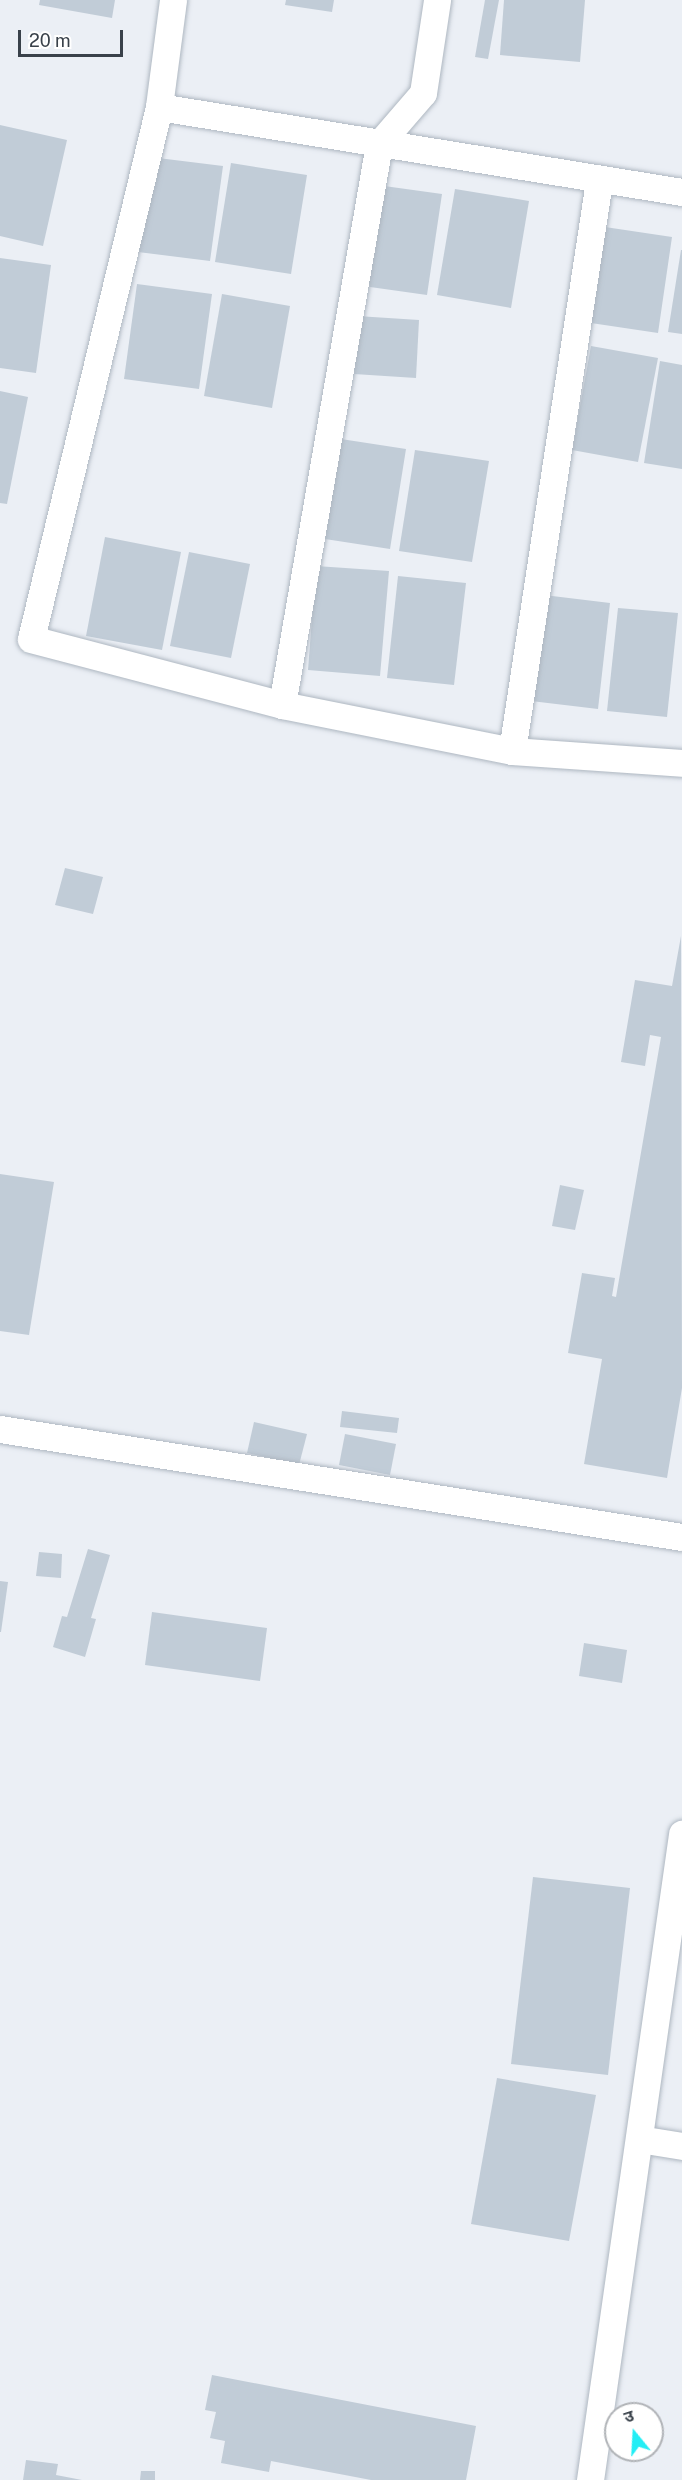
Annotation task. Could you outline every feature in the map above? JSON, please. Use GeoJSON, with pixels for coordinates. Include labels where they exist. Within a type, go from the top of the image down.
{"type":"FeatureCollection","features":[{"type":"Feature","properties":{"kind":"street"},"geometry":{"type":"LineString","coordinates":[[173,0],[159,107],[30,639],[282,705],[512,751],[682,763]]}},
{"type":"Feature","properties":{"kind":"street"},"geometry":{"type":"LineString","coordinates":[[282,705],[379,144],[423,93],[436,0]]}},
{"type":"Feature","properties":{"kind":"street"},"geometry":{"type":"LineString","coordinates":[[159,107],[599,181],[682,192]]}},
{"type":"Feature","properties":{"kind":"street"},"geometry":{"type":"LineString","coordinates":[[512,751],[599,181]]}},
{"type":"Feature","properties":{"kind":"street"},"geometry":{"type":"LineString","coordinates":[[0,1429],[682,1537]]}},
{"type":"Feature","properties":{"kind":"street"},"geometry":{"type":"LineString","coordinates":[[590,2480],[682,1834]]}},
{"type":"Feature","properties":{"kind":"street"},"geometry":{"type":"LineString","coordinates":[[639,2139],[682,2146]]}},
{"type":"Feature","properties":{"kind":"building"},"geometry":{"type":"Polygon","coordinates":[[[40,0],[115,0],[112,18],[39,5],[40,0]]]}},
{"type":"Feature","properties":{"kind":"building"},"geometry":{"type":"Polygon","coordinates":[[[286,0],[334,0],[332,12],[285,5],[286,0]]]}},
{"type":"Feature","properties":{"kind":"building"},"geometry":{"type":"Polygon","coordinates":[[[485,0],[499,0],[488,59],[475,57],[485,0]]]}},
{"type":"Feature","properties":{"kind":"building"},"geometry":{"type":"Polygon","coordinates":[[[504,0],[585,0],[580,62],[500,55],[504,0]]]}},
{"type":"Feature","properties":{"kind":"building"},"geometry":{"type":"Polygon","coordinates":[[[0,125],[67,140],[43,246],[0,236],[0,125]]]}},
{"type":"Feature","properties":{"kind":"building"},"geometry":{"type":"Polygon","coordinates":[[[150,157],[223,166],[210,261],[138,252],[150,157]]]}},
{"type":"Feature","properties":{"kind":"building"},"geometry":{"type":"Polygon","coordinates":[[[231,163],[307,175],[291,274],[215,262],[231,163]]]}},
{"type":"Feature","properties":{"kind":"building"},"geometry":{"type":"Polygon","coordinates":[[[377,185],[442,194],[427,295],[363,286],[377,185]]]}},
{"type":"Feature","properties":{"kind":"building"},"geometry":{"type":"Polygon","coordinates":[[[455,189],[529,201],[511,308],[437,295],[455,189]]]}},
{"type":"Feature","properties":{"kind":"building"},"geometry":{"type":"Polygon","coordinates":[[[605,227],[672,237],[658,333],[591,323],[605,227]]]}},
{"type":"Feature","properties":{"kind":"building"},"geometry":{"type":"Polygon","coordinates":[[[682,250],[682,334],[668,332],[682,250]]]}},
{"type":"Feature","properties":{"kind":"building"},"geometry":{"type":"Polygon","coordinates":[[[0,258],[51,265],[36,373],[0,368],[0,258]]]}},
{"type":"Feature","properties":{"kind":"building"},"geometry":{"type":"Polygon","coordinates":[[[137,284],[212,294],[199,389],[124,379],[137,284]]]}},
{"type":"Feature","properties":{"kind":"building"},"geometry":{"type":"Polygon","coordinates":[[[222,294],[290,306],[272,408],[204,396],[222,294]]]}},
{"type":"Feature","properties":{"kind":"building"},"geometry":{"type":"Polygon","coordinates":[[[357,316],[419,320],[416,378],[354,374],[357,316]]]}},
{"type":"Feature","properties":{"kind":"building"},"geometry":{"type":"Polygon","coordinates":[[[591,346],[658,358],[638,462],[572,450],[591,346]]]}},
{"type":"Feature","properties":{"kind":"building"},"geometry":{"type":"Polygon","coordinates":[[[660,361],[682,365],[682,469],[644,463],[660,361]]]}},
{"type":"Feature","properties":{"kind":"building"},"geometry":{"type":"Polygon","coordinates":[[[0,391],[28,397],[7,504],[0,503],[0,391]]]}},
{"type":"Feature","properties":{"kind":"building"},"geometry":{"type":"Polygon","coordinates":[[[341,439],[406,449],[390,549],[325,539],[341,439]]]}},
{"type":"Feature","properties":{"kind":"building"},"geometry":{"type":"Polygon","coordinates":[[[415,450],[489,461],[472,562],[399,551],[415,450]]]}},
{"type":"Feature","properties":{"kind":"building"},"geometry":{"type":"Polygon","coordinates":[[[105,537],[181,552],[162,650],[86,636],[105,537]]]}},
{"type":"Feature","properties":{"kind":"building"},"geometry":{"type":"Polygon","coordinates":[[[189,552],[250,564],[231,658],[170,646],[189,552]]]}},
{"type":"Feature","properties":{"kind":"building"},"geometry":{"type":"Polygon","coordinates":[[[316,566],[389,571],[380,676],[308,670],[316,566]]]}},
{"type":"Feature","properties":{"kind":"building"},"geometry":{"type":"Polygon","coordinates":[[[398,576],[466,583],[454,685],[387,678],[398,576]]]}},
{"type":"Feature","properties":{"kind":"building"},"geometry":{"type":"Polygon","coordinates":[[[544,595],[610,603],[598,709],[531,701],[544,595]]]}},
{"type":"Feature","properties":{"kind":"building"},"geometry":{"type":"Polygon","coordinates":[[[618,608],[678,613],[667,717],[607,711],[618,608]]]}},
{"type":"Feature","properties":{"kind":"building"},"geometry":{"type":"Polygon","coordinates":[[[65,868],[103,877],[93,914],[55,905],[65,868]]]}},
{"type":"Feature","properties":{"kind":"building"},"geometry":{"type":"Polygon","coordinates":[[[681,936],[682,1388],[667,1478],[584,1464],[602,1359],[568,1353],[582,1273],[615,1278],[612,1296],[616,1297],[661,1037],[650,1035],[645,1066],[621,1062],[635,980],[672,986],[681,936]]]}},
{"type":"Feature","properties":{"kind":"building"},"geometry":{"type":"Polygon","coordinates":[[[0,1174],[54,1182],[29,1335],[0,1331],[0,1174]]]}},
{"type":"Feature","properties":{"kind":"building"},"geometry":{"type":"Polygon","coordinates":[[[560,1185],[584,1190],[575,1230],[552,1226],[560,1185]]]}},
{"type":"Feature","properties":{"kind":"building"},"geometry":{"type":"Polygon","coordinates":[[[342,1411],[399,1418],[397,1433],[340,1427],[342,1411]]]}},
{"type":"Feature","properties":{"kind":"building"},"geometry":{"type":"Polygon","coordinates":[[[254,1422],[307,1434],[299,1465],[247,1453],[254,1422]]]}},
{"type":"Feature","properties":{"kind":"building"},"geometry":{"type":"Polygon","coordinates":[[[345,1434],[396,1444],[390,1475],[339,1465],[345,1434]]]}},
{"type":"Feature","properties":{"kind":"building"},"geometry":{"type":"Polygon","coordinates":[[[88,1549],[110,1555],[91,1618],[96,1619],[85,1657],[53,1647],[62,1616],[67,1617],[88,1549]]]}},
{"type":"Feature","properties":{"kind":"building"},"geometry":{"type":"Polygon","coordinates":[[[39,1552],[62,1554],[61,1578],[36,1576],[39,1552]]]}},
{"type":"Feature","properties":{"kind":"building"},"geometry":{"type":"Polygon","coordinates":[[[0,1581],[8,1582],[1,1632],[0,1632],[0,1581]]]}},
{"type":"Feature","properties":{"kind":"building"},"geometry":{"type":"Polygon","coordinates":[[[152,1612],[267,1628],[260,1681],[145,1665],[152,1612]]]}},
{"type":"Feature","properties":{"kind":"building"},"geometry":{"type":"Polygon","coordinates":[[[584,1643],[627,1650],[622,1683],[579,1676],[584,1643]]]}},
{"type":"Feature","properties":{"kind":"building"},"geometry":{"type":"Polygon","coordinates":[[[533,1877],[630,1888],[608,2075],[511,2064],[533,1877]]]}},
{"type":"Feature","properties":{"kind":"building"},"geometry":{"type":"Polygon","coordinates":[[[497,2078],[596,2095],[569,2241],[471,2224],[497,2078]]]}},
{"type":"Feature","properties":{"kind":"building"},"geometry":{"type":"Polygon","coordinates":[[[212,2375],[476,2426],[466,2480],[371,2480],[271,2461],[269,2472],[221,2463],[225,2441],[210,2438],[216,2412],[205,2410],[212,2375]]]}},
{"type":"Feature","properties":{"kind":"building"},"geometry":{"type":"Polygon","coordinates":[[[26,2460],[58,2464],[56,2475],[82,2480],[23,2480],[26,2460]]]}},
{"type":"Feature","properties":{"kind":"building"},"geometry":{"type":"Polygon","coordinates":[[[141,2471],[155,2471],[155,2480],[140,2480],[141,2471]]]}}]}
